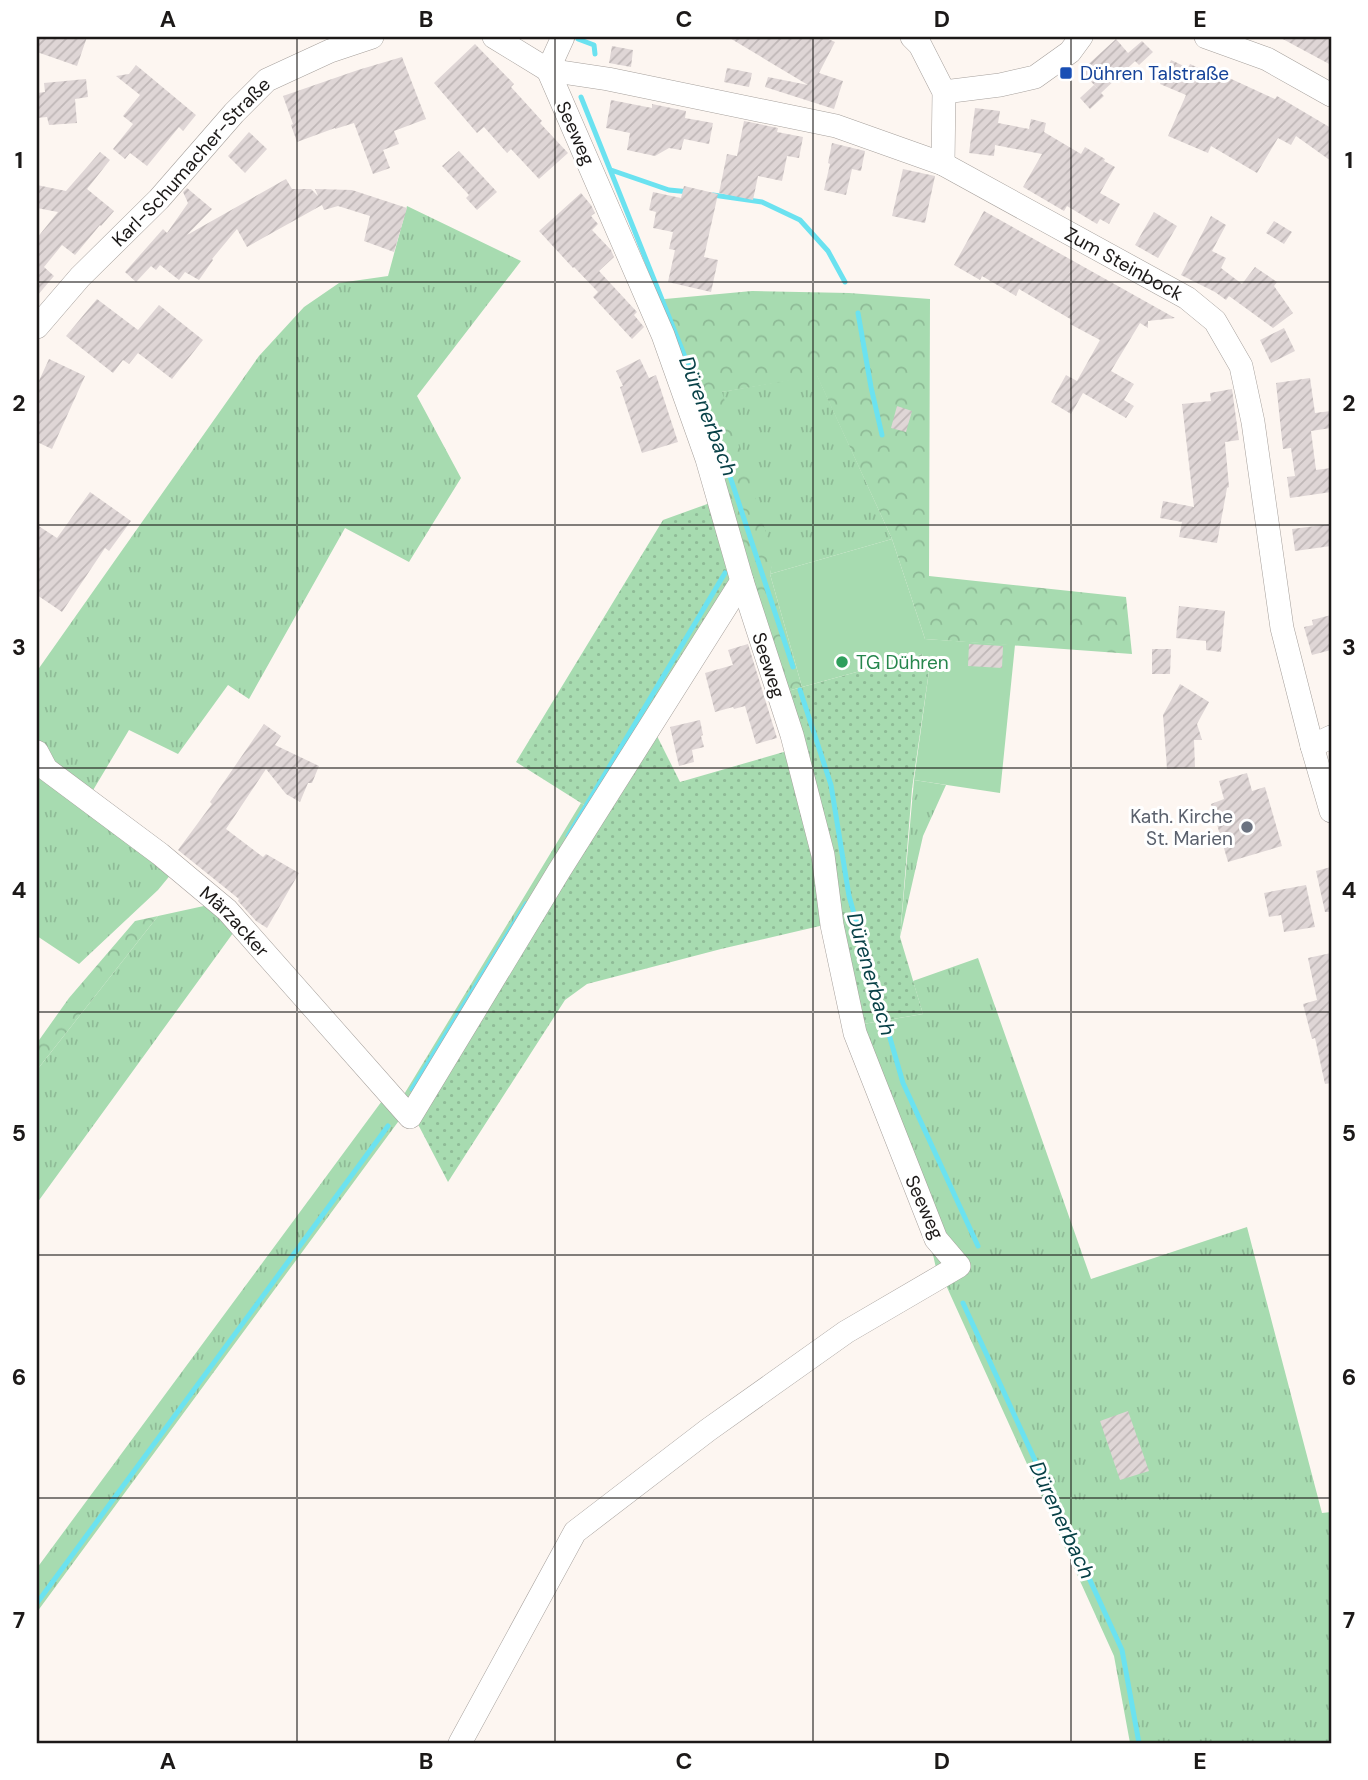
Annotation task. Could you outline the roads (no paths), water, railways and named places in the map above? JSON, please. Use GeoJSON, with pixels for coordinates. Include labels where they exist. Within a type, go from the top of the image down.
{"type":"FeatureCollection","features":[{"type":"Feature","properties":{"kind":"street","name":"Karl-Schumacher-Straße"},"geometry":{"type":"LineString","coordinates":[[37,327],[80,276],[159,199],[234,113],[267,80],[330,51],[372,37]]}},
{"type":"Feature","properties":{"kind":"street"},"geometry":{"type":"LineString","coordinates":[[494,37],[548,70],[563,37]]}},
{"type":"Feature","properties":{"kind":"street"},"geometry":{"type":"LineString","coordinates":[[912,37],[920,45],[944,92],[943,163]]}},
{"type":"Feature","properties":{"kind":"street"},"geometry":{"type":"LineString","coordinates":[[944,92],[1000,85],[1035,77],[1070,52],[1081,37]]}},
{"type":"Feature","properties":{"kind":"street"},"geometry":{"type":"LineString","coordinates":[[1206,37],[1267,59],[1331,95]]}},
{"type":"Feature","properties":{"kind":"street","name":"Zum Steinbock"},"geometry":{"type":"LineString","coordinates":[[548,70],[608,79],[836,126],[943,163],[1187,298],[1215,321],[1241,366],[1253,422],[1282,628],[1322,742],[1331,811]]}},
{"type":"Feature","properties":{"kind":"street","name":"Seeweg"},"geometry":{"type":"LineString","coordinates":[[460,1743],[576,1532],[708,1430],[846,1332],[959,1266],[936,1239],[855,1033],[832,925],[816,828],[792,735],[742,581],[707,459],[663,335],[548,70]]}},
{"type":"Feature","properties":{"kind":"street","name":"Märzacker"},"geometry":{"type":"LineString","coordinates":[[37,752],[46,769],[160,854],[227,910],[410,1117],[559,871],[742,581]]}},
{"type":"Feature","properties":{"kind":"waterway","name":"Dürenerbach"},"geometry":{"type":"LineString","coordinates":[[578,39],[594,45],[595,54]]}},
{"type":"Feature","properties":{"kind":"waterway","name":"Dürenerbach"},"geometry":{"type":"LineString","coordinates":[[581,97],[717,437],[793,667]]}},
{"type":"Feature","properties":{"kind":"waterway","name":"Dürenerbach"},"geometry":{"type":"LineString","coordinates":[[611,170],[669,190],[690,192]]}},
{"type":"Feature","properties":{"kind":"waterway","name":"Dürenerbach"},"geometry":{"type":"LineString","coordinates":[[713,195],[762,202],[800,220],[828,251],[845,282]]}},
{"type":"Feature","properties":{"kind":"waterway","name":"Dürenerbach"},"geometry":{"type":"LineString","coordinates":[[858,313],[882,435]]}},
{"type":"Feature","properties":{"kind":"waterway"},"geometry":{"type":"LineString","coordinates":[[568,836],[725,573]]}},
{"type":"Feature","properties":{"kind":"waterway","name":"Dürenerbach"},"geometry":{"type":"LineString","coordinates":[[800,690],[831,785],[849,896],[903,1083],[978,1246]]}},
{"type":"Feature","properties":{"kind":"waterway"},"geometry":{"type":"LineString","coordinates":[[412,1089],[526,904]]}},
{"type":"Feature","properties":{"kind":"waterway"},"geometry":{"type":"LineString","coordinates":[[37,1603],[388,1126]]}},
{"type":"Feature","properties":{"kind":"waterway","name":"Dürenerbach"},"geometry":{"type":"LineString","coordinates":[[963,1303],[1122,1650],[1139,1743]]}},
{"type":"Feature","properties":{"kind":"place","name":"Dühren Talstraße"},"geometry":{"type":"Point","coordinates":[1066,73]}},
{"type":"Feature","properties":{"kind":"place","name":"TG Dühren"},"geometry":{"type":"Point","coordinates":[842,662]}},
{"type":"Feature","properties":{"kind":"place","name":"Kath. Kirche St. Marien"},"geometry":{"type":"Point","coordinates":[1247,827]}}]}
